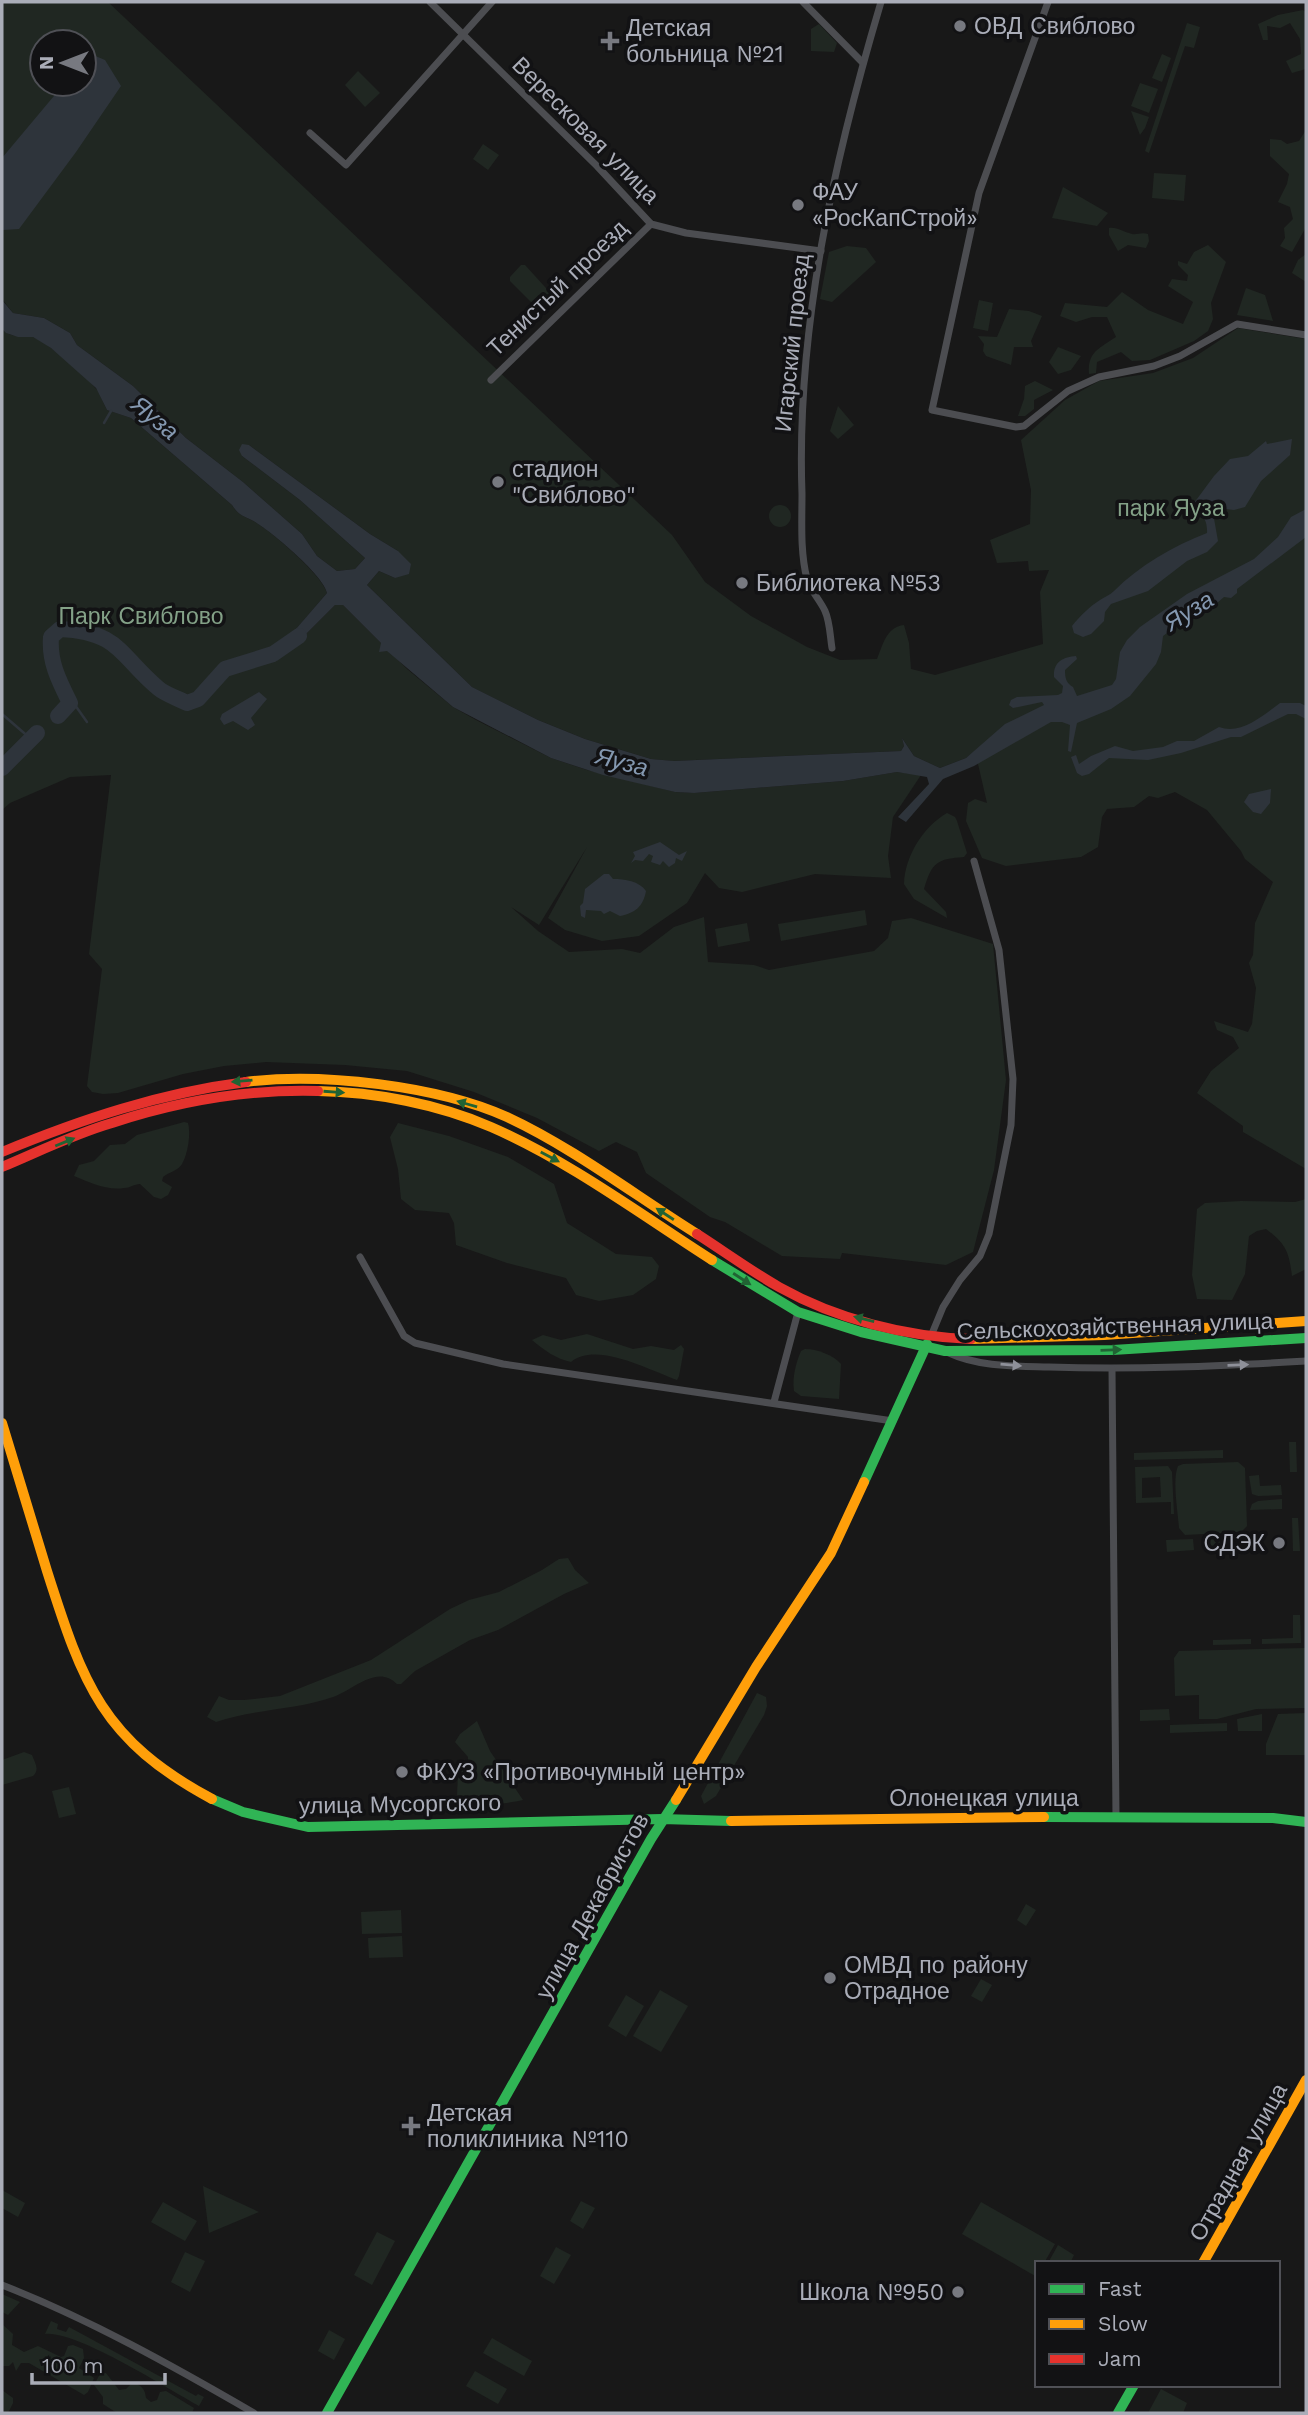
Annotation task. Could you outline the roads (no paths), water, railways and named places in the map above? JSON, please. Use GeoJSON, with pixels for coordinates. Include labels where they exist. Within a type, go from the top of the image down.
{"type":"FeatureCollection","features":[{"type":"Feature","properties":{"kind":"main road","name":"Сельскохозяйственная улица"},"geometry":{"type":"LineString","coordinates":[[2,1152],[105,1111],[170,1093],[234,1081],[285,1078],[384,1084],[452,1099],[514,1121],[576,1156],[756,1274],[802,1300],[931,1336],[1112,1336],[1306,1321]]}},
{"type":"Feature","properties":{"kind":"main road","name":"Сельскохозяйственная улица"},"geometry":{"type":"LineString","coordinates":[[2,1167],[110,1124],[173,1106],[239,1093],[323,1091],[383,1097],[450,1112],[503,1133],[569,1168],[751,1285],[798,1312],[850,1329],[945,1351],[1113,1350],[1306,1338]]}},
{"type":"Feature","properties":{"kind":"main road","name":"улица Декабристов"},"geometry":{"type":"LineString","coordinates":[[327,2413],[662,1819],[756,1667],[831,1553],[931,1336]]}},
{"type":"Feature","properties":{"kind":"main road","name":"улица Мусоргского"},"geometry":{"type":"LineString","coordinates":[[2,1423],[64,1624],[79,1666],[92,1691],[112,1721],[150,1761],[205,1797],[229,1808],[268,1820],[308,1827],[662,1819]]}},
{"type":"Feature","properties":{"kind":"main road","name":"Олонецкая улица"},"geometry":{"type":"LineString","coordinates":[[662,1819],[692,1821],[1116,1817],[1273,1818],[1306,1822]]}},
{"type":"Feature","properties":{"kind":"main road","name":"Отрадная улица"},"geometry":{"type":"LineString","coordinates":[[1204,2261],[1306,2080]]}},
{"type":"Feature","properties":{"kind":"main road"},"geometry":{"type":"LineString","coordinates":[[1118,2413],[1133,2387]]}},
{"type":"Feature","properties":{"kind":"street","name":"Вересковая улица"},"geometry":{"type":"LineString","coordinates":[[430,2],[597,166],[651,224],[686,233],[821,251]]}},
{"type":"Feature","properties":{"kind":"street"},"geometry":{"type":"LineString","coordinates":[[310,133],[346,165],[492,2]]}},
{"type":"Feature","properties":{"kind":"street"},"geometry":{"type":"LineString","coordinates":[[803,2],[863,63]]}},
{"type":"Feature","properties":{"kind":"street","name":"Игарский проезд"},"geometry":{"type":"LineString","coordinates":[[832,648],[826,614],[807,580],[800,447],[805,369],[821,251],[863,63],[881,2]]}},
{"type":"Feature","properties":{"kind":"street"},"geometry":{"type":"LineString","coordinates":[[1048,2],[979,193],[932,410],[1016,428],[1024,426],[1068,391],[1099,377],[1153,366],[1181,356],[1237,324],[1306,335]]}},
{"type":"Feature","properties":{"kind":"street","name":"Тенистый проезд"},"geometry":{"type":"LineString","coordinates":[[491,380],[651,224]]}},
{"type":"Feature","properties":{"kind":"street"},"geometry":{"type":"LineString","coordinates":[[931,1336],[943,1307],[960,1280],[981,1256],[989,1234],[1011,1125],[1013,1079],[999,950],[974,861]]}},
{"type":"Feature","properties":{"kind":"street"},"geometry":{"type":"LineString","coordinates":[[360,1256],[404,1336],[415,1343],[503,1364],[893,1421]]}},
{"type":"Feature","properties":{"kind":"street"},"geometry":{"type":"LineString","coordinates":[[774,1402],[798,1312]]}},
{"type":"Feature","properties":{"kind":"street"},"geometry":{"type":"LineString","coordinates":[[945,1351],[967,1361],[1019,1366],[1112,1369],[1306,1361]]}},
{"type":"Feature","properties":{"kind":"street"},"geometry":{"type":"LineString","coordinates":[[1112,1369],[1116,1817]]}},
{"type":"Feature","properties":{"kind":"street"},"geometry":{"type":"LineString","coordinates":[[2,2285],[66,2312],[184,2373],[254,2413]]}},
{"type":"Feature","properties":{"kind":"water"},"geometry":{"type":"Polygon","coordinates":[[[98,57],[105,60],[121,86],[19,229],[3,230],[2,158],[52,98],[98,98],[98,57]]]}},
{"type":"Feature","properties":{"kind":"water","name":"Яуза"},"geometry":{"type":"Polygon","coordinates":[[[2,300],[13,313],[44,318],[70,333],[77,345],[133,386],[186,438],[243,482],[302,534],[317,556],[337,571],[355,569],[365,558],[300,500],[242,456],[239,450],[242,444],[249,445],[370,534],[398,551],[411,564],[409,574],[395,578],[379,571],[367,585],[472,687],[538,720],[585,739],[651,759],[674,761],[901,751],[904,746],[902,738],[914,756],[940,768],[966,758],[1005,724],[1044,705],[1042,702],[1013,708],[1009,705],[1011,700],[1017,697],[1062,693],[1063,686],[1054,677],[1054,672],[1063,659],[1076,656],[1077,659],[1065,673],[1067,682],[1077,696],[1112,685],[1116,679],[1120,652],[1140,627],[1187,594],[1254,559],[1278,537],[1291,517],[1306,509],[1306,537],[1237,589],[1237,593],[1231,598],[1224,597],[1217,603],[1206,604],[1163,636],[1156,664],[1130,696],[1111,709],[1077,723],[1071,752],[1068,751],[1070,725],[1051,722],[974,766],[943,779],[906,822],[898,817],[929,784],[927,777],[897,772],[843,781],[694,793],[675,792],[603,775],[551,758],[453,707],[387,651],[379,652],[381,643],[343,605],[335,605],[304,636],[276,652],[327,593],[317,576],[265,529],[238,513],[131,418],[107,410],[96,388],[51,348],[33,337],[18,337],[6,333],[2,329],[2,300]]]}},
{"type":"Feature","properties":{"kind":"water"},"geometry":{"type":"Polygon","coordinates":[[[1292,439],[1290,455],[1261,481],[1245,507],[1213,513],[1218,541],[1207,552],[1187,561],[1148,591],[1111,604],[1105,612],[1104,621],[1091,634],[1083,637],[1074,633],[1072,626],[1081,615],[1134,573],[1169,550],[1207,533],[1206,523],[1194,503],[1230,459],[1248,456],[1266,441],[1267,444],[1292,439]]]}},
{"type":"Feature","properties":{"kind":"water"},"geometry":{"type":"Polygon","coordinates":[[[259,692],[267,699],[251,718],[255,725],[248,730],[233,721],[224,725],[220,719],[222,714],[259,692]]]}},
{"type":"Feature","properties":{"kind":"water"},"geometry":{"type":"Polygon","coordinates":[[[1280,703],[1300,703],[1306,706],[1306,719],[1296,714],[1288,714],[1241,737],[1231,737],[1148,760],[1109,758],[1089,774],[1082,776],[1077,773],[1071,757],[1076,755],[1079,764],[1115,746],[1133,751],[1163,747],[1177,741],[1194,741],[1219,727],[1227,729],[1243,726],[1280,703]]]}},
{"type":"Feature","properties":{"kind":"water"},"geometry":{"type":"Polygon","coordinates":[[[1271,789],[1270,803],[1261,814],[1253,812],[1244,802],[1249,794],[1271,789]]]}},
{"type":"Feature","properties":{"kind":"water"},"geometry":{"type":"Polygon","coordinates":[[[660,842],[679,855],[687,851],[682,861],[676,858],[675,863],[669,867],[663,861],[660,865],[651,862],[653,856],[649,854],[643,861],[635,860],[631,863],[635,856],[633,852],[660,842]]]}},
{"type":"Feature","properties":{"kind":"water"},"geometry":{"type":"Polygon","coordinates":[[[604,874],[609,874],[613,879],[631,881],[646,891],[638,908],[620,916],[610,911],[604,914],[601,911],[586,910],[585,918],[581,916],[580,906],[585,889],[604,874]]]}},
{"type":"Feature","properties":{"kind":"waterway"},"geometry":{"type":"LineString","coordinates":[[104,423],[111,411]]}},
{"type":"Feature","properties":{"kind":"waterway"},"geometry":{"type":"LineString","coordinates":[[58,716],[70,703],[53,663],[51,637],[60,629],[80,631],[107,640],[158,688],[187,703],[198,699],[225,669],[273,654],[299,636]]}},
{"type":"Feature","properties":{"kind":"waterway"},"geometry":{"type":"LineString","coordinates":[[70,703],[75,705],[87,722]]}},
{"type":"Feature","properties":{"kind":"waterway"},"geometry":{"type":"LineString","coordinates":[[2,714],[31,739]]}},
{"type":"Feature","properties":{"kind":"waterway"},"geometry":{"type":"LineString","coordinates":[[2,768],[37,733]]}},
{"type":"Feature","properties":{"kind":"place","name":"ОВД Свиблово"},"geometry":{"type":"Point","coordinates":[960,26]}},
{"type":"Feature","properties":{"kind":"place","name":"Детская больница №21"},"geometry":{"type":"Point","coordinates":[610,41]}},
{"type":"Feature","properties":{"kind":"place","name":"ФАУ «РосКапСтрой»"},"geometry":{"type":"Point","coordinates":[798,205]}},
{"type":"Feature","properties":{"kind":"place","name":"стадион \"Свиблово\""},"geometry":{"type":"Point","coordinates":[498,482]}},
{"type":"Feature","properties":{"kind":"place","name":"Библиотека №53"},"geometry":{"type":"Point","coordinates":[742,583]}},
{"type":"Feature","properties":{"kind":"place","name":"СДЭК"},"geometry":{"type":"Point","coordinates":[1279,1543]}},
{"type":"Feature","properties":{"kind":"place","name":"ФКУЗ «Противочумный центр»"},"geometry":{"type":"Point","coordinates":[402,1772]}},
{"type":"Feature","properties":{"kind":"place","name":"ОМВД по району Отрадное"},"geometry":{"type":"Point","coordinates":[830,1978]}},
{"type":"Feature","properties":{"kind":"place","name":"Детская поликлиника №110"},"geometry":{"type":"Point","coordinates":[411,2126]}},
{"type":"Feature","properties":{"kind":"place","name":"Школа №950"},"geometry":{"type":"Point","coordinates":[958,2292]}},
{"type":"Feature","properties":{"kind":"park label","name":"парк Яуза"},"geometry":{"type":"Point","coordinates":[1171,508]}},
{"type":"Feature","properties":{"kind":"park label","name":"Парк Свиблово"},"geometry":{"type":"Point","coordinates":[141,616]}}]}
